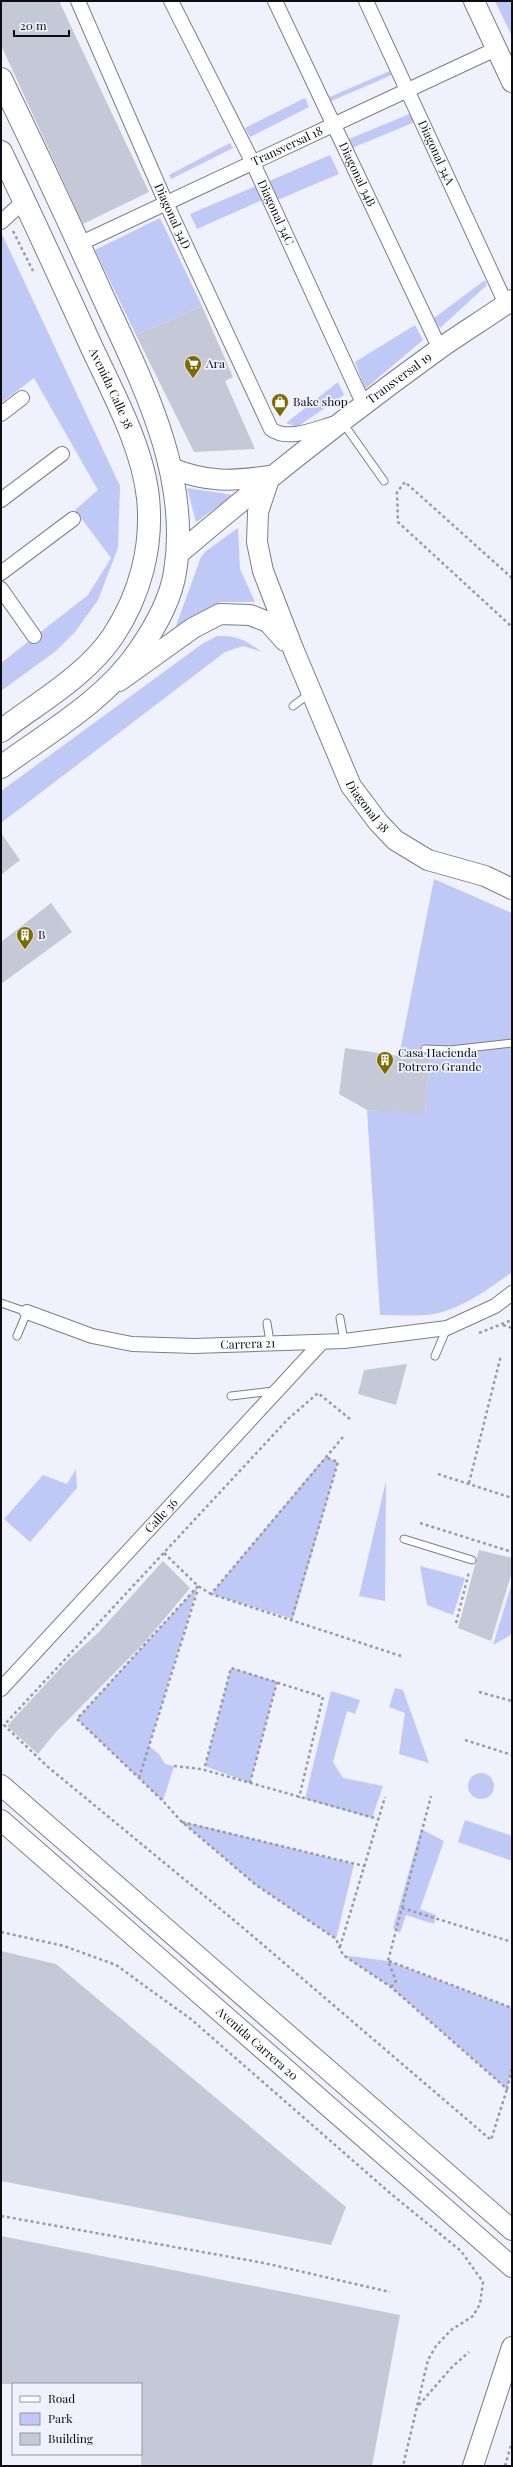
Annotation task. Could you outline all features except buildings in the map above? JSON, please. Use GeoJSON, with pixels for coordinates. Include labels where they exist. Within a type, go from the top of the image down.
{"type":"FeatureCollection","features":[{"type":"Feature","properties":{"kind":"main road"},"geometry":{"type":"LineString","coordinates":[[1,79],[79,244],[151,403],[171,468],[176,514],[177,555],[175,574],[166,600],[149,634],[122,672],[99,696],[1,767]]}},
{"type":"Feature","properties":{"kind":"main road","name":"Avenida Calle 38"},"geometry":{"type":"LineString","coordinates":[[1,152],[124,418],[143,470],[148,498],[146,554],[137,590],[113,635],[86,668],[1,731]]}},
{"type":"Feature","properties":{"kind":"street","name":"Diagonal 34D"},"geometry":{"type":"LineString","coordinates":[[78,1],[166,203],[271,429],[277,434],[288,435],[342,422]]}},
{"type":"Feature","properties":{"kind":"street","name":"Diagonal 34C"},"geometry":{"type":"LineString","coordinates":[[171,1],[252,162],[364,405]]}},
{"type":"Feature","properties":{"kind":"street","name":"Diagonal 34B"},"geometry":{"type":"LineString","coordinates":[[275,1],[332,124],[440,348]]}},
{"type":"Feature","properties":{"kind":"street","name":"Diagonal 34A"},"geometry":{"type":"LineString","coordinates":[[366,1],[509,302]]}},
{"type":"Feature","properties":{"kind":"street"},"geometry":{"type":"LineString","coordinates":[[474,1],[512,82]]}},
{"type":"Feature","properties":{"kind":"street","name":"Transversal 18"},"geometry":{"type":"LineString","coordinates":[[79,244],[332,124],[496,49]]}},
{"type":"Feature","properties":{"kind":"street"},"geometry":{"type":"LineString","coordinates":[[4,219],[24,201]]}},
{"type":"Feature","properties":{"kind":"street","name":"Transversal 19"},"geometry":{"type":"LineString","coordinates":[[177,555],[270,476],[440,348],[509,302]]}},
{"type":"Feature","properties":{"kind":"street"},"geometry":{"type":"LineString","coordinates":[[1,414],[22,398]]}},
{"type":"Feature","properties":{"kind":"street"},"geometry":{"type":"LineString","coordinates":[[1,500],[62,454]]}},
{"type":"Feature","properties":{"kind":"street","name":"Transversal 19"},"geometry":{"type":"LineString","coordinates":[[171,468],[193,477],[209,480],[240,480],[270,476]]}},
{"type":"Feature","properties":{"kind":"street","name":"Diagonal 38"},"geometry":{"type":"LineString","coordinates":[[270,476],[258,512],[257,542],[262,571],[351,786],[378,822],[395,840],[428,860],[485,876],[512,889]]}},
{"type":"Feature","properties":{"kind":"street"},"geometry":{"type":"LineString","coordinates":[[1,573],[73,519]]}},
{"type":"Feature","properties":{"kind":"street"},"geometry":{"type":"LineString","coordinates":[[1,589],[34,636]]}},
{"type":"Feature","properties":{"kind":"street","name":"Diagonal 38"},"geometry":{"type":"LineString","coordinates":[[99,696],[193,628],[220,614],[250,615],[268,622],[294,651]]}},
{"type":"Feature","properties":{"kind":"street","name":"Carrera 21"},"geometry":{"type":"LineString","coordinates":[[28,1312],[92,1336],[132,1344],[194,1346],[270,1342],[322,1342],[344,1341],[447,1328],[495,1306],[512,1294]]}},
{"type":"Feature","properties":{"kind":"street","name":"Calle 36"},"geometry":{"type":"LineString","coordinates":[[1,1689],[274,1391],[322,1342]]}},
{"type":"Feature","properties":{"kind":"street"},"geometry":{"type":"LineString","coordinates":[[1,1784],[512,2230]]}},
{"type":"Feature","properties":{"kind":"street","name":"Avenida Carrera 20"},"geometry":{"type":"LineString","coordinates":[[1,1820],[512,2267]]}},
{"type":"Feature","properties":{"kind":"street"},"geometry":{"type":"LineString","coordinates":[[473,2466],[512,2347]]}},
{"type":"Feature","properties":{"kind":"lane"},"geometry":{"type":"LineString","coordinates":[[342,422],[384,481]]}},
{"type":"Feature","properties":{"kind":"lane"},"geometry":{"type":"LineString","coordinates":[[293,706],[311,692]]}},
{"type":"Feature","properties":{"kind":"lane"},"geometry":{"type":"LineString","coordinates":[[425,1049],[450,1050],[512,1043]]}},
{"type":"Feature","properties":{"kind":"lane","name":"Carrera 21"},"geometry":{"type":"LineString","coordinates":[[1,1302],[28,1312]]}},
{"type":"Feature","properties":{"kind":"lane"},"geometry":{"type":"LineString","coordinates":[[17,1336],[28,1312]]}},
{"type":"Feature","properties":{"kind":"lane"},"geometry":{"type":"LineString","coordinates":[[340,1318],[344,1341]]}},
{"type":"Feature","properties":{"kind":"lane"},"geometry":{"type":"LineString","coordinates":[[267,1323],[270,1342]]}},
{"type":"Feature","properties":{"kind":"lane"},"geometry":{"type":"LineString","coordinates":[[435,1356],[447,1328]]}},
{"type":"Feature","properties":{"kind":"lane"},"geometry":{"type":"LineString","coordinates":[[231,1396],[274,1391]]}},
{"type":"Feature","properties":{"kind":"lane"},"geometry":{"type":"LineString","coordinates":[[404,1539],[472,1560]]}},
{"type":"Feature","properties":{"kind":"path"},"geometry":{"type":"LineString","coordinates":[[4,219],[34,273]]}},
{"type":"Feature","properties":{"kind":"path"},"geometry":{"type":"LineString","coordinates":[[512,578],[405,482],[397,492],[398,522],[512,627]]}},
{"type":"Feature","properties":{"kind":"path"},"geometry":{"type":"LineString","coordinates":[[479,1333],[512,1320]]}},
{"type":"Feature","properties":{"kind":"path"},"geometry":{"type":"LineString","coordinates":[[502,1325],[512,1328]]}},
{"type":"Feature","properties":{"kind":"path"},"geometry":{"type":"LineString","coordinates":[[469,1483],[501,1355]]}},
{"type":"Feature","properties":{"kind":"path"},"geometry":{"type":"LineString","coordinates":[[350,1419],[318,1393],[288,1419],[4,1725],[48,1767],[265,1946],[491,2140],[512,2068]]}},
{"type":"Feature","properties":{"kind":"path"},"geometry":{"type":"LineString","coordinates":[[211,1594],[343,1436]]}},
{"type":"Feature","properties":{"kind":"path"},"geometry":{"type":"LineString","coordinates":[[291,1621],[338,1462],[325,1457]]}},
{"type":"Feature","properties":{"kind":"path"},"geometry":{"type":"LineString","coordinates":[[438,1474],[512,1498]]}},
{"type":"Feature","properties":{"kind":"path"},"geometry":{"type":"LineString","coordinates":[[420,1523],[512,1552]]}},
{"type":"Feature","properties":{"kind":"path"},"geometry":{"type":"LineString","coordinates":[[164,1553],[198,1586],[211,1594],[401,1656]]}},
{"type":"Feature","properties":{"kind":"path"},"geometry":{"type":"LineString","coordinates":[[456,1623],[472,1560]]}},
{"type":"Feature","properties":{"kind":"path"},"geometry":{"type":"LineString","coordinates":[[198,1586],[77,1719],[139,1778],[181,1821],[256,1886],[336,1939],[344,1955],[391,1987],[507,2089]]}},
{"type":"Feature","properties":{"kind":"path"},"geometry":{"type":"LineString","coordinates":[[139,1778],[198,1586]]}},
{"type":"Feature","properties":{"kind":"path"},"geometry":{"type":"LineString","coordinates":[[205,1766],[231,1668],[323,1697],[299,1798]]}},
{"type":"Feature","properties":{"kind":"path"},"geometry":{"type":"LineString","coordinates":[[250,1783],[277,1682]]}},
{"type":"Feature","properties":{"kind":"path"},"geometry":{"type":"LineString","coordinates":[[479,1692],[512,1701]]}},
{"type":"Feature","properties":{"kind":"path"},"geometry":{"type":"LineString","coordinates":[[465,1740],[512,1755]]}},
{"type":"Feature","properties":{"kind":"path"},"geometry":{"type":"LineString","coordinates":[[174,1766],[201,1769],[299,1798],[378,1819]]}},
{"type":"Feature","properties":{"kind":"path"},"geometry":{"type":"LineString","coordinates":[[391,1987],[396,1981],[388,1961],[431,1796]]}},
{"type":"Feature","properties":{"kind":"path"},"geometry":{"type":"LineString","coordinates":[[340,1947],[385,1797]]}},
{"type":"Feature","properties":{"kind":"path"},"geometry":{"type":"LineString","coordinates":[[181,1821],[364,1866]]}},
{"type":"Feature","properties":{"kind":"path"},"geometry":{"type":"LineString","coordinates":[[402,1908],[512,1942]]}},
{"type":"Feature","properties":{"kind":"path"},"geometry":{"type":"LineString","coordinates":[[1,1932],[64,1946],[116,1965],[192,2020],[390,2193],[461,2251],[483,2282],[480,2304],[473,2316],[451,2330],[436,2346],[422,2378],[419,2406],[403,2466]]}},
{"type":"Feature","properties":{"kind":"path"},"geometry":{"type":"LineString","coordinates":[[388,1961],[512,2008]]}},
{"type":"Feature","properties":{"kind":"path"},"geometry":{"type":"LineString","coordinates":[[1,2216],[264,2263],[390,2292]]}},
{"type":"Feature","properties":{"kind":"path"},"geometry":{"type":"LineString","coordinates":[[419,2406],[452,2367],[469,2352]]}},
{"type":"Feature","properties":{"kind":"path"},"geometry":{"type":"LineString","coordinates":[[505,2466],[512,2442]]}},
{"type":"Feature","properties":{"kind":"green space"},"geometry":{"type":"Polygon","coordinates":[[[495,1],[512,1],[512,36],[495,1]]]}},
{"type":"Feature","properties":{"kind":"green space"},"geometry":{"type":"Polygon","coordinates":[[[392,70],[394,74],[329,102],[327,98],[392,70]]]}},
{"type":"Feature","properties":{"kind":"green space"},"geometry":{"type":"Polygon","coordinates":[[[305,98],[309,107],[250,137],[245,128],[305,98]]]}},
{"type":"Feature","properties":{"kind":"green space"},"geometry":{"type":"Polygon","coordinates":[[[412,113],[415,122],[352,148],[349,139],[412,113]]]}},
{"type":"Feature","properties":{"kind":"green space"},"geometry":{"type":"Polygon","coordinates":[[[230,143],[233,148],[171,179],[169,175],[230,143]]]}},
{"type":"Feature","properties":{"kind":"green space"},"geometry":{"type":"Polygon","coordinates":[[[330,155],[339,174],[275,201],[267,182],[330,155]]]}},
{"type":"Feature","properties":{"kind":"green space"},"geometry":{"type":"Polygon","coordinates":[[[256,186],[262,200],[197,229],[190,214],[256,186]]]}},
{"type":"Feature","properties":{"kind":"green space"},"geometry":{"type":"Polygon","coordinates":[[[160,218],[202,306],[136,335],[95,250],[160,218]]]}},
{"type":"Feature","properties":{"kind":"green space"},"geometry":{"type":"Polygon","coordinates":[[[1,232],[120,486],[118,548],[98,600],[75,632],[56,651],[1,691],[1,663],[88,595],[111,558],[75,510],[98,490],[34,378],[1,403],[1,232]]]}},
{"type":"Feature","properties":{"kind":"green space"},"geometry":{"type":"Polygon","coordinates":[[[485,280],[487,285],[440,328],[434,318],[485,280]]]}},
{"type":"Feature","properties":{"kind":"green space"},"geometry":{"type":"Polygon","coordinates":[[[415,325],[423,340],[365,389],[355,362],[415,325]]]}},
{"type":"Feature","properties":{"kind":"green space"},"geometry":{"type":"Polygon","coordinates":[[[338,382],[344,395],[297,427],[286,423],[338,382]]]}},
{"type":"Feature","properties":{"kind":"green space"},"geometry":{"type":"Polygon","coordinates":[[[187,488],[234,495],[196,522],[187,488]]]}},
{"type":"Feature","properties":{"kind":"green space"},"geometry":{"type":"Polygon","coordinates":[[[238,528],[240,569],[255,602],[220,602],[173,634],[201,557],[206,551],[238,528]]]}},
{"type":"Feature","properties":{"kind":"green space"},"geometry":{"type":"Polygon","coordinates":[[[217,636],[236,637],[251,644],[262,652],[243,646],[225,652],[1,823],[1,791],[202,644],[217,636]]]}},
{"type":"Feature","properties":{"kind":"green space"},"geometry":{"type":"Polygon","coordinates":[[[434,879],[512,913],[512,1272],[472,1299],[449,1310],[426,1315],[380,1315],[367,1110],[425,1113],[430,1057],[399,1056],[434,879]]]}},
{"type":"Feature","properties":{"kind":"green space"},"geometry":{"type":"Polygon","coordinates":[[[325,1457],[338,1462],[293,1619],[211,1594],[325,1457]]]}},
{"type":"Feature","properties":{"kind":"green space"},"geometry":{"type":"Polygon","coordinates":[[[76,1469],[77,1488],[30,1542],[4,1519],[43,1475],[67,1484],[76,1469]]]}},
{"type":"Feature","properties":{"kind":"green space"},"geometry":{"type":"Polygon","coordinates":[[[386,1481],[385,1601],[359,1596],[386,1481]]]}},
{"type":"Feature","properties":{"kind":"green space"},"geometry":{"type":"Polygon","coordinates":[[[420,1566],[465,1578],[453,1615],[427,1605],[420,1566]]]}},
{"type":"Feature","properties":{"kind":"green space"},"geometry":{"type":"Polygon","coordinates":[[[512,1583],[512,1634],[493,1645],[512,1583]]]}},
{"type":"Feature","properties":{"kind":"green space"},"geometry":{"type":"Polygon","coordinates":[[[198,1586],[149,1746],[159,1754],[165,1764],[174,1766],[163,1801],[77,1719],[198,1586]]]}},
{"type":"Feature","properties":{"kind":"green space"},"geometry":{"type":"Polygon","coordinates":[[[231,1668],[277,1682],[250,1783],[205,1766],[231,1668]]]}},
{"type":"Feature","properties":{"kind":"green space"},"geometry":{"type":"Polygon","coordinates":[[[395,1688],[403,1690],[429,1763],[399,1754],[405,1713],[389,1707],[395,1688]]]}},
{"type":"Feature","properties":{"kind":"green space"},"geometry":{"type":"Polygon","coordinates":[[[331,1691],[360,1700],[355,1714],[347,1711],[333,1762],[343,1778],[383,1786],[372,1818],[305,1799],[331,1691]]]}},
{"type":"Feature","properties":{"kind":"green space"},"geometry":{"type":"Polygon","coordinates":[[[481,1773],[490,1777],[494,1786],[490,1795],[481,1799],[472,1795],[468,1786],[472,1777],[481,1773]]]}},
{"type":"Feature","properties":{"kind":"green space"},"geometry":{"type":"Polygon","coordinates":[[[465,1820],[512,1836],[512,1861],[458,1842],[465,1820]]]}},
{"type":"Feature","properties":{"kind":"green space"},"geometry":{"type":"Polygon","coordinates":[[[181,1821],[354,1864],[336,1939],[256,1885],[181,1821]]]}},
{"type":"Feature","properties":{"kind":"green space"},"geometry":{"type":"Polygon","coordinates":[[[421,1829],[444,1841],[420,1909],[436,1915],[434,1924],[406,1915],[400,1933],[393,1928],[421,1829]]]}},
{"type":"Feature","properties":{"kind":"green space"},"geometry":{"type":"Polygon","coordinates":[[[343,1955],[388,1961],[512,2008],[512,2068],[507,2089],[391,1987],[343,1955]]]}},
{"type":"Feature","properties":{"kind":"place","name":"Ara"},"geometry":{"type":"Point","coordinates":[193,379]}},
{"type":"Feature","properties":{"kind":"place","name":"Bake shop"},"geometry":{"type":"Point","coordinates":[280,417]}},
{"type":"Feature","properties":{"kind":"place","name":"B"},"geometry":{"type":"Point","coordinates":[25,950]}},
{"type":"Feature","properties":{"kind":"place","name":"Casa Hacienda Potrero Grande"},"geometry":{"type":"Point","coordinates":[385,1075]}}]}
